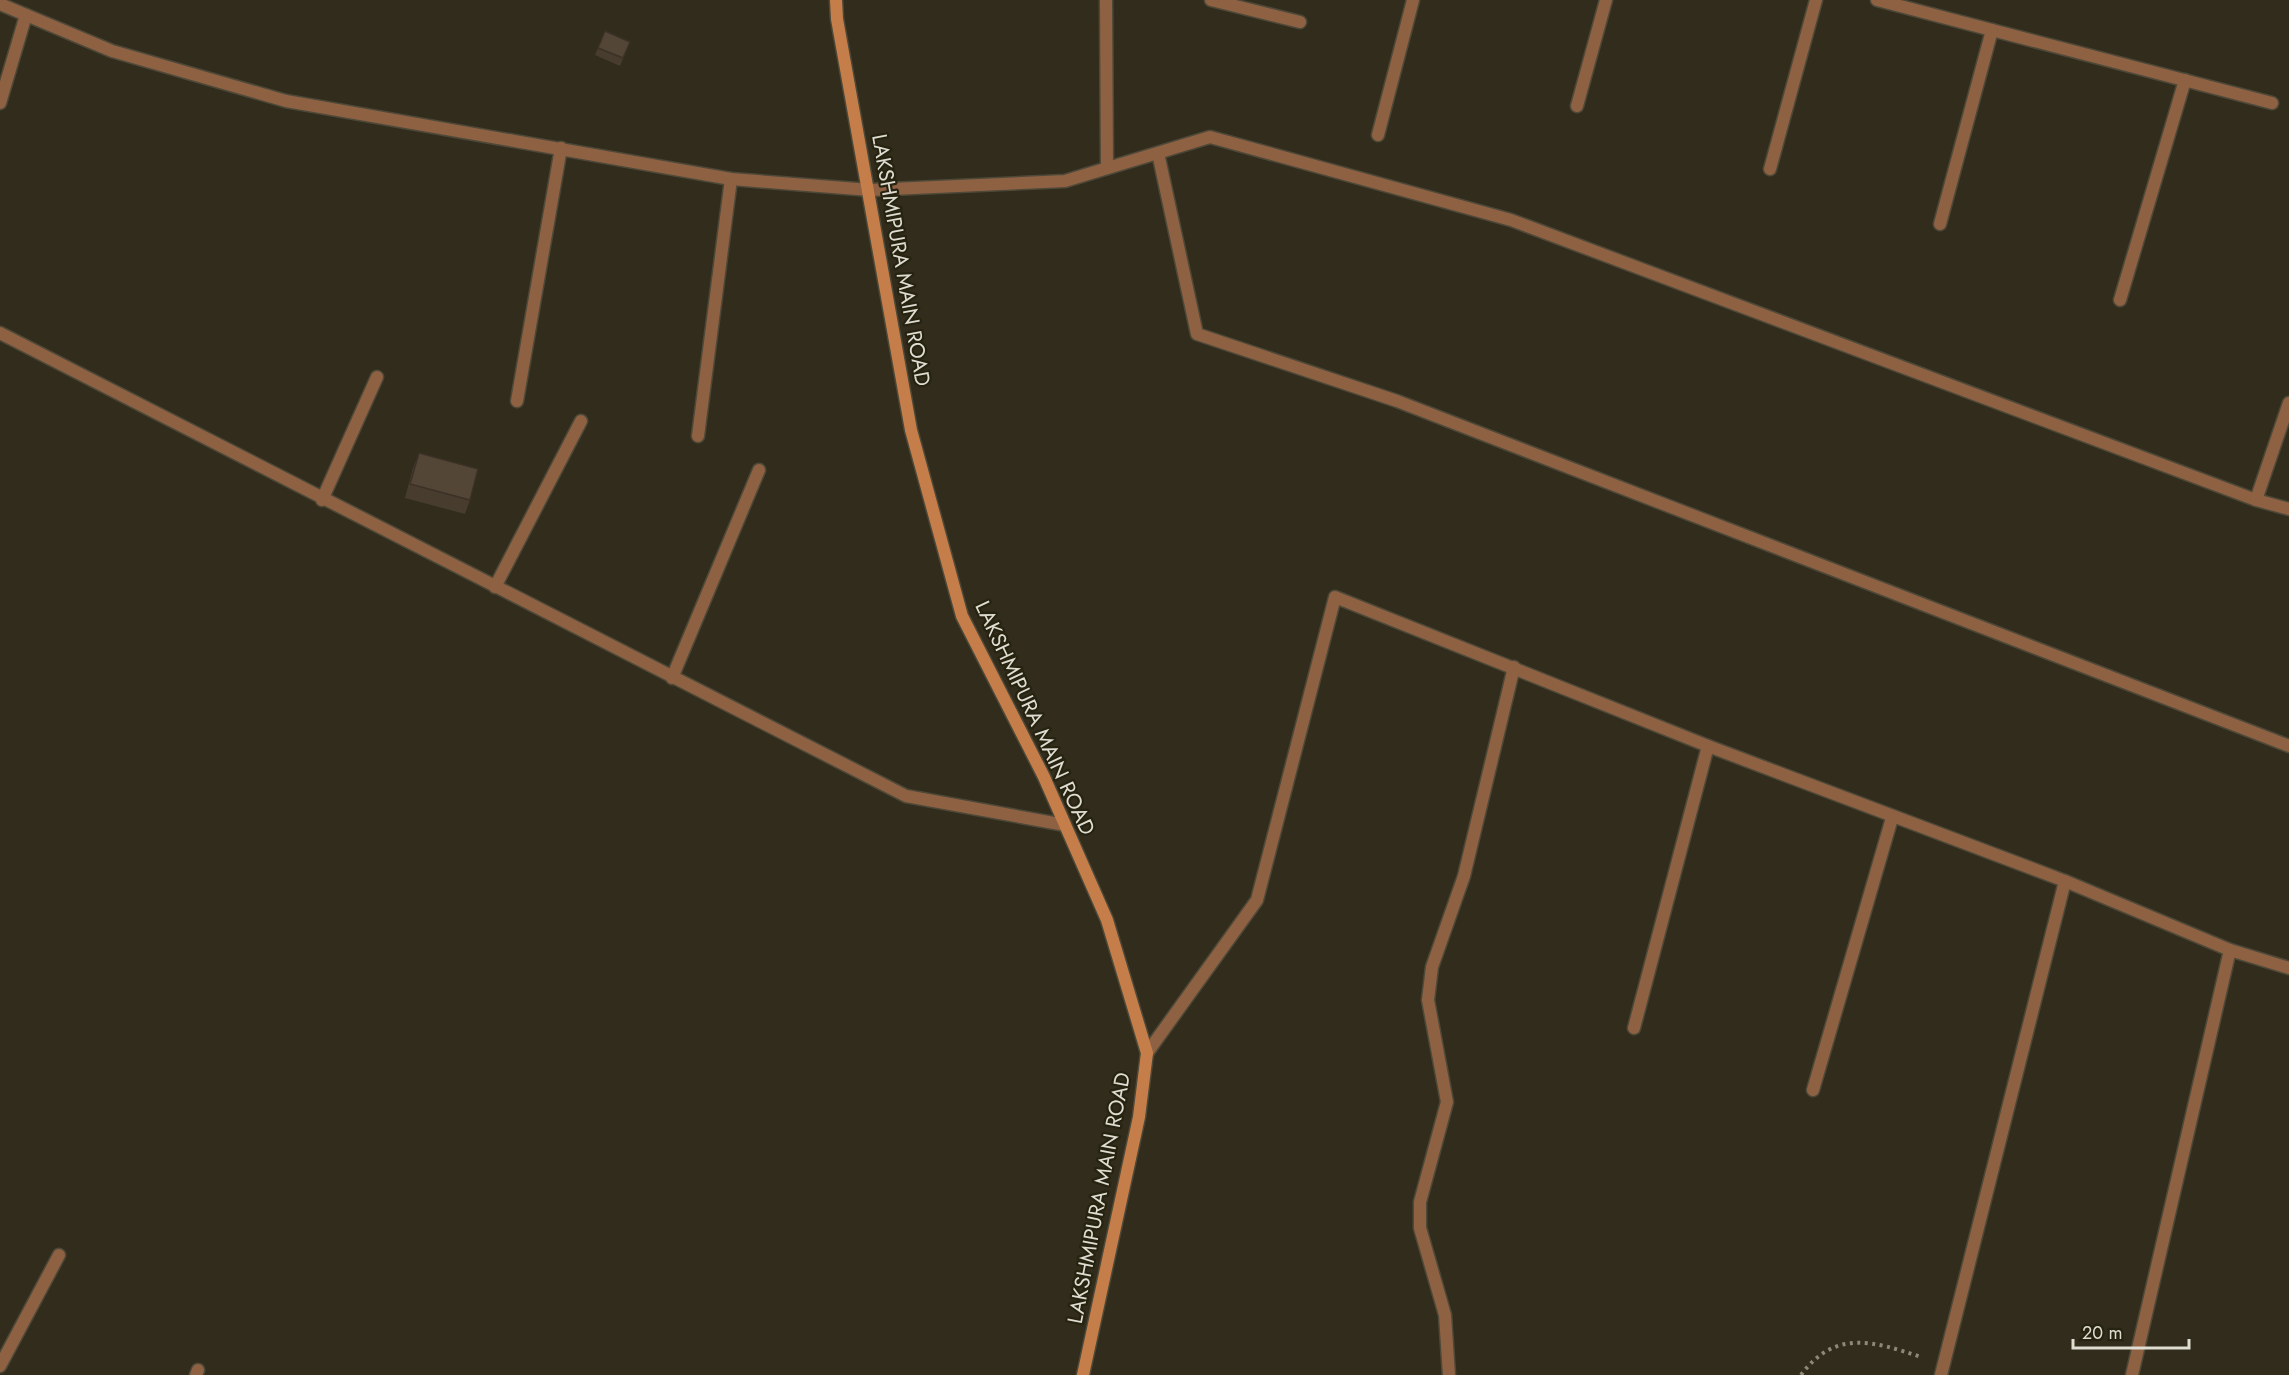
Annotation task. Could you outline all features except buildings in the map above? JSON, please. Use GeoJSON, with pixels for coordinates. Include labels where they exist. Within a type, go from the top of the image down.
{"type":"FeatureCollection","features":[{"type":"Feature","properties":{"kind":"main road","name":"LAKSHMIPURA MAIN ROAD"},"geometry":{"type":"LineString","coordinates":[[836,0],[837,19],[870,190],[911,430],[962,616],[1044,777],[1107,920],[1148,1053],[1139,1116],[1083,1375]]}},
{"type":"Feature","properties":{"kind":"street"},"geometry":{"type":"LineString","coordinates":[[1106,0],[1107,168]]}},
{"type":"Feature","properties":{"kind":"street"},"geometry":{"type":"LineString","coordinates":[[1212,0],[1299,22]]}},
{"type":"Feature","properties":{"kind":"street"},"geometry":{"type":"LineString","coordinates":[[1378,135],[1413,0]]}},
{"type":"Feature","properties":{"kind":"street"},"geometry":{"type":"LineString","coordinates":[[1577,106],[1606,0]]}},
{"type":"Feature","properties":{"kind":"street"},"geometry":{"type":"LineString","coordinates":[[1770,169],[1816,0]]}},
{"type":"Feature","properties":{"kind":"street"},"geometry":{"type":"LineString","coordinates":[[1877,0],[2272,103]]}},
{"type":"Feature","properties":{"kind":"street"},"geometry":{"type":"LineString","coordinates":[[0,4],[112,51],[286,101],[731,179],[870,190],[1065,181],[1210,137],[1510,220],[2256,500],[2289,510]]}},
{"type":"Feature","properties":{"kind":"street"},"geometry":{"type":"LineString","coordinates":[[0,103],[26,15]]}},
{"type":"Feature","properties":{"kind":"street"},"geometry":{"type":"LineString","coordinates":[[1940,224],[1992,30]]}},
{"type":"Feature","properties":{"kind":"street"},"geometry":{"type":"LineString","coordinates":[[2120,300],[2185,80]]}},
{"type":"Feature","properties":{"kind":"street"},"geometry":{"type":"LineString","coordinates":[[517,401],[561,148]]}},
{"type":"Feature","properties":{"kind":"street"},"geometry":{"type":"LineString","coordinates":[[1158,153],[1197,334],[1397,401],[2289,746]]}},
{"type":"Feature","properties":{"kind":"street"},"geometry":{"type":"LineString","coordinates":[[698,436],[731,179]]}},
{"type":"Feature","properties":{"kind":"street"},"geometry":{"type":"LineString","coordinates":[[0,333],[322,500],[906,796],[1065,825]]}},
{"type":"Feature","properties":{"kind":"street"},"geometry":{"type":"LineString","coordinates":[[322,500],[377,377]]}},
{"type":"Feature","properties":{"kind":"street"},"geometry":{"type":"LineString","coordinates":[[2256,500],[2289,403]]}},
{"type":"Feature","properties":{"kind":"street"},"geometry":{"type":"LineString","coordinates":[[495,587],[581,421]]}},
{"type":"Feature","properties":{"kind":"street"},"geometry":{"type":"LineString","coordinates":[[672,678],[759,470]]}},
{"type":"Feature","properties":{"kind":"street"},"geometry":{"type":"LineString","coordinates":[[1148,1053],[1257,900],[1335,597],[1892,818],[2065,881],[2230,950],[2289,968]]}},
{"type":"Feature","properties":{"kind":"street"},"geometry":{"type":"LineString","coordinates":[[1449,1375],[1445,1315],[1420,1228],[1420,1203],[1447,1102],[1428,1000],[1432,968],[1464,876],[1514,667]]}},
{"type":"Feature","properties":{"kind":"street"},"geometry":{"type":"LineString","coordinates":[[1634,1028],[1708,746]]}},
{"type":"Feature","properties":{"kind":"street"},"geometry":{"type":"LineString","coordinates":[[1813,1090],[1892,818]]}},
{"type":"Feature","properties":{"kind":"street"},"geometry":{"type":"LineString","coordinates":[[1942,1370],[2065,881]]}},
{"type":"Feature","properties":{"kind":"street"},"geometry":{"type":"LineString","coordinates":[[2132,1375],[2230,950]]}},
{"type":"Feature","properties":{"kind":"street"},"geometry":{"type":"LineString","coordinates":[[0,1366],[59,1255]]}},
{"type":"Feature","properties":{"kind":"path"},"geometry":{"type":"LineString","coordinates":[[1800,1375],[1818,1355],[1836,1344],[1861,1342],[1886,1345],[1942,1370]]}}]}
